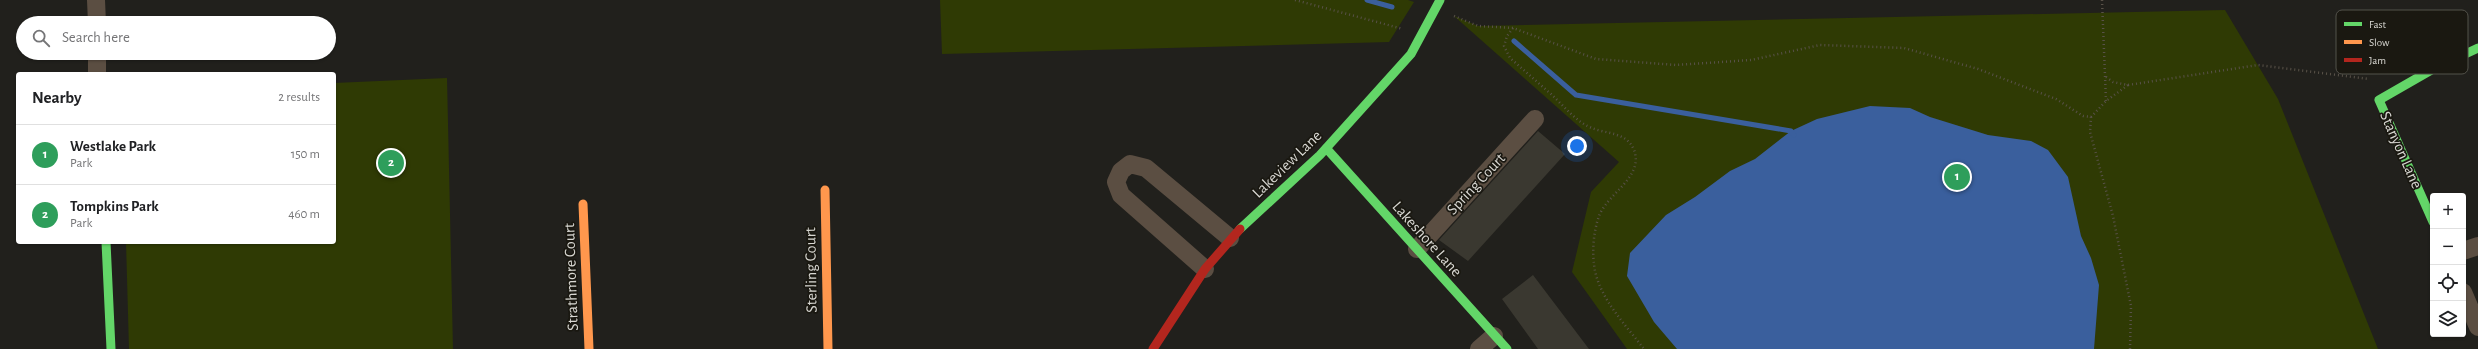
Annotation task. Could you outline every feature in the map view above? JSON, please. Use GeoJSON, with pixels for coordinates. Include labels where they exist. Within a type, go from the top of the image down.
{"type":"FeatureCollection","features":[{"type":"Feature","properties":{"kind":"street"},"geometry":{"type":"LineString","coordinates":[[96,0],[97,16]]}},
{"type":"Feature","properties":{"kind":"street","name":"Lakeview Lane"},"geometry":{"type":"LineString","coordinates":[[1153,349],[1205,269],[1230,238],[1326,148],[1411,54],[1440,0]]}},
{"type":"Feature","properties":{"kind":"street","name":"Stanyon Lane"},"geometry":{"type":"LineString","coordinates":[[2468,53],[2478,48]]}},
{"type":"Feature","properties":{"kind":"street"},"geometry":{"type":"LineString","coordinates":[[97,60],[97,72]]}},
{"type":"Feature","properties":{"kind":"street","name":"Stanyon Lane"},"geometry":{"type":"LineString","coordinates":[[2423,74],[2379,100],[2430,215]]}},
{"type":"Feature","properties":{"kind":"street","name":"Spring Court"},"geometry":{"type":"LineString","coordinates":[[1417,249],[1535,119]]}},
{"type":"Feature","properties":{"kind":"street","name":"Lakeshore Lane"},"geometry":{"type":"LineString","coordinates":[[1326,148],[1507,349]]}},
{"type":"Feature","properties":{"kind":"street"},"geometry":{"type":"LineString","coordinates":[[1205,269],[1121,195],[1116,182],[1121,171],[1130,164],[1146,168],[1230,238]]}},
{"type":"Feature","properties":{"kind":"street","name":"Sterling Court"},"geometry":{"type":"LineString","coordinates":[[825,190],[828,349]]}},
{"type":"Feature","properties":{"kind":"street","name":"Strathmore Court"},"geometry":{"type":"LineString","coordinates":[[583,204],[589,349]]}},
{"type":"Feature","properties":{"kind":"street"},"geometry":{"type":"LineString","coordinates":[[106,244],[112,349]]}},
{"type":"Feature","properties":{"kind":"street"},"geometry":{"type":"LineString","coordinates":[[2466,251],[2478,246]]}},
{"type":"Feature","properties":{"kind":"street"},"geometry":{"type":"LineString","coordinates":[[2466,299],[2478,328]]}},
{"type":"Feature","properties":{"kind":"street"},"geometry":{"type":"LineString","coordinates":[[1479,349],[1494,336]]}},
{"type":"Feature","properties":{"kind":"path"},"geometry":{"type":"LineString","coordinates":[[1295,0],[1410,30],[1454,16],[1478,26],[1513,28],[1596,59],[1676,65],[1751,60],[1820,45],[1904,48],[1978,69],[2056,99],[2083,116],[2091,117]]}},
{"type":"Feature","properties":{"kind":"path"},"geometry":{"type":"LineString","coordinates":[[2102,0],[2106,101]]}},
{"type":"Feature","properties":{"kind":"path"},"geometry":{"type":"LineString","coordinates":[[1513,28],[1507,36],[1504,46],[1510,58],[1579,121],[1593,129],[1624,138],[1634,149],[1635,166],[1632,175],[1613,194],[1599,216],[1594,241],[1594,265],[1601,288],[1615,311],[1644,349]]}},
{"type":"Feature","properties":{"kind":"path"},"geometry":{"type":"LineString","coordinates":[[2106,77],[2113,82],[2128,85],[2258,65],[2369,79]]}},
{"type":"Feature","properties":{"kind":"path"},"geometry":{"type":"LineString","coordinates":[[2128,85],[2106,101],[2091,117],[2090,132],[2113,216],[2131,306],[2130,349]]}},
{"type":"Feature","properties":{"kind":"green space"},"geometry":{"type":"Polygon","coordinates":[[[940,0],[1408,0],[1414,2],[1389,42],[942,54],[940,0]]]}},
{"type":"Feature","properties":{"kind":"green space"},"geometry":{"type":"Polygon","coordinates":[[[2225,10],[2278,99],[2378,349],[1627,349],[1572,272],[1591,192],[1619,162],[1454,16],[1478,26],[2225,10]]]}},
{"type":"Feature","properties":{"kind":"green space"},"geometry":{"type":"Polygon","coordinates":[[[447,78],[453,349],[129,349],[126,244],[336,244],[336,83],[447,78]]]}},
{"type":"Feature","properties":{"kind":"water"},"geometry":{"type":"Polygon","coordinates":[[[1870,106],[1910,108],[1930,117],[1988,135],[2031,141],[2048,150],[2068,177],[2081,236],[2091,258],[2099,285],[2094,349],[1677,349],[1654,322],[1627,276],[1630,253],[1666,215],[1695,197],[1730,171],[1755,159],[1791,131],[1817,119],[1870,106]]]}},
{"type":"Feature","properties":{"kind":"building"},"geometry":{"type":"Polygon","coordinates":[[[1538,131],[1565,154],[1468,261],[1439,240],[1538,131]]]}},
{"type":"Feature","properties":{"kind":"building"},"geometry":{"type":"Polygon","coordinates":[[[1533,275],[1589,349],[1538,349],[1502,299],[1533,275]]]}},
{"type":"Feature","properties":{"kind":"waterway"},"geometry":{"type":"LineString","coordinates":[[1367,0],[1392,7]]}},
{"type":"Feature","properties":{"kind":"waterway"},"geometry":{"type":"LineString","coordinates":[[1514,41],[1576,95],[1791,131],[1794,135]]}},
{"type":"Feature","properties":{"kind":"traffic: fast"},"geometry":{"type":"LineString","coordinates":[[1240,229],[1320,155],[1411,54],[1440,0]]}},
{"type":"Feature","properties":{"kind":"traffic: fast"},"geometry":{"type":"LineString","coordinates":[[2468,53],[2478,48]]}},
{"type":"Feature","properties":{"kind":"traffic: fast"},"geometry":{"type":"LineString","coordinates":[[2424,74],[2379,100],[2430,215]]}},
{"type":"Feature","properties":{"kind":"traffic: fast"},"geometry":{"type":"LineString","coordinates":[[1326,148],[1507,349]]}},
{"type":"Feature","properties":{"kind":"traffic: fast"},"geometry":{"type":"LineString","coordinates":[[106,244],[111,349]]}},
{"type":"Feature","properties":{"kind":"traffic: slow"},"geometry":{"type":"LineString","coordinates":[[825,190],[828,349]]}},
{"type":"Feature","properties":{"kind":"traffic: slow"},"geometry":{"type":"LineString","coordinates":[[583,204],[589,349]]}},
{"type":"Feature","properties":{"kind":"traffic: jam"},"geometry":{"type":"LineString","coordinates":[[1153,349],[1205,269],[1240,229]]}},
{"type":"Feature","properties":{"kind":"place","name":"Tompkins Park"},"geometry":{"type":"Point","coordinates":[391,163]}},
{"type":"Feature","properties":{"kind":"place","name":"Westlake Park"},"geometry":{"type":"Point","coordinates":[1957,177]}}]}
